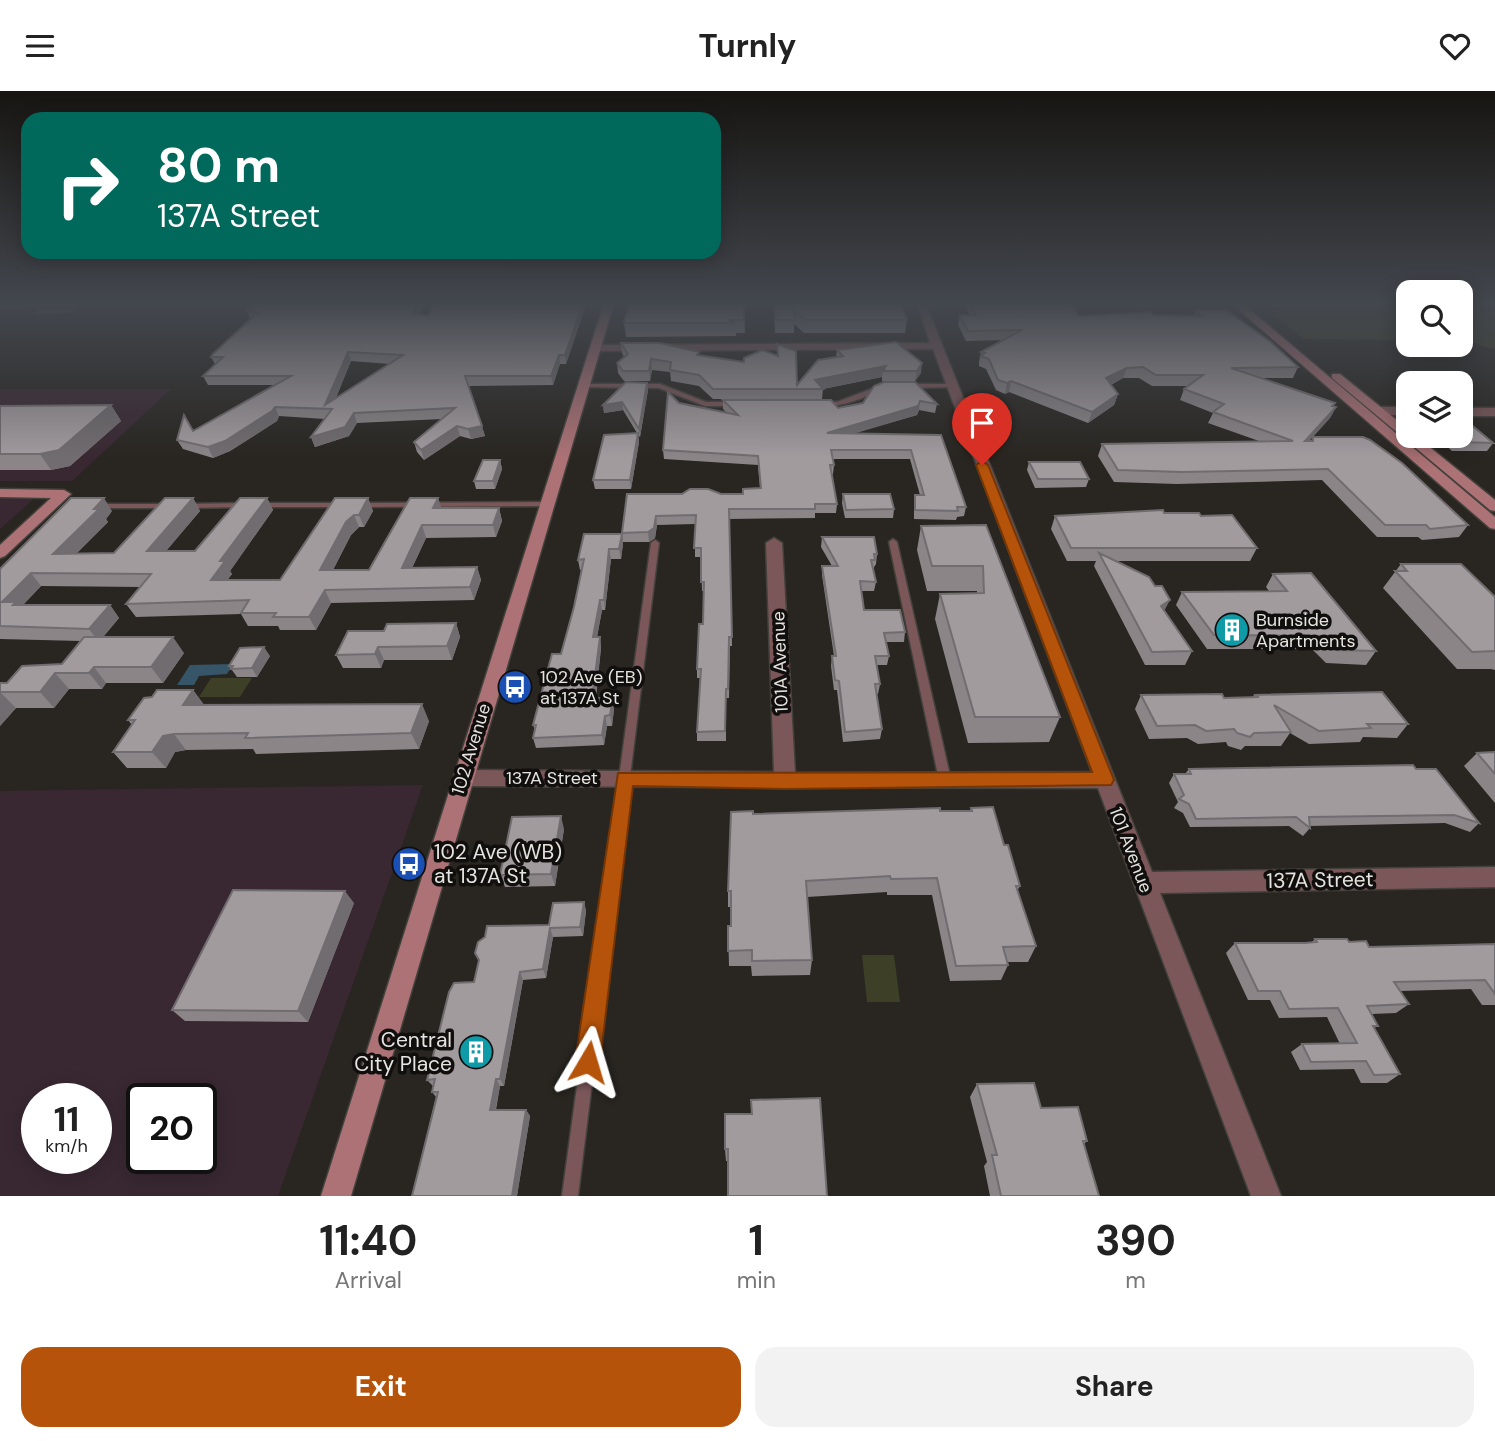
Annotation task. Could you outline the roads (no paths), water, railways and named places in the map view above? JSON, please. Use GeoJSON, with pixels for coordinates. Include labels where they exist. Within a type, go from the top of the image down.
{"type":"FeatureCollection","features":[{"type":"Feature","properties":{"kind":"street","name":"102 Avenue"},"geometry":{"type":"LineString","coordinates":[[336,1196],[593,355]]}},
{"type":"Feature","properties":{"kind":"street","name":"101 Avenue"},"geometry":{"type":"LineString","coordinates":[[939,355],[1266,1196]]}},
{"type":"Feature","properties":{"kind":"street"},"geometry":{"type":"LineString","coordinates":[[1296,355],[1495,525]]}},
{"type":"Feature","properties":{"kind":"street"},"geometry":{"type":"LineString","coordinates":[[1312,355],[1495,507]]}},
{"type":"Feature","properties":{"kind":"street"},"geometry":{"type":"LineString","coordinates":[[1378,411],[1396,411]]}},
{"type":"Feature","properties":{"kind":"street"},"geometry":{"type":"LineString","coordinates":[[1473,412],[1495,412]]}},
{"type":"Feature","properties":{"kind":"street"},"geometry":{"type":"LineString","coordinates":[[0,493],[67,500],[50,506],[0,552]]}},
{"type":"Feature","properties":{"kind":"street","name":"101A Avenue"},"geometry":{"type":"LineString","coordinates":[[774,543],[785,781]]}},
{"type":"Feature","properties":{"kind":"street","name":"137A Street"},"geometry":{"type":"LineString","coordinates":[[463,778],[1104,780]]}},
{"type":"Feature","properties":{"kind":"street","name":"137A Street"},"geometry":{"type":"LineString","coordinates":[[1144,883],[1495,877]]}},
{"type":"Feature","properties":{"kind":"lane"},"geometry":{"type":"LineString","coordinates":[[583,386],[660,386],[705,404],[745,404]]}},
{"type":"Feature","properties":{"kind":"lane"},"geometry":{"type":"LineString","coordinates":[[811,404],[838,404],[881,386],[951,386]]}},
{"type":"Feature","properties":{"kind":"lane"},"geometry":{"type":"LineString","coordinates":[[84,506],[546,504]]}},
{"type":"Feature","properties":{"kind":"lane"},"geometry":{"type":"LineString","coordinates":[[570,1196],[655,543]]}},
{"type":"Feature","properties":{"kind":"lane"},"geometry":{"type":"LineString","coordinates":[[892,543],[945,780]]}},
{"type":"Feature","properties":{"kind":"water"},"geometry":{"type":"Polygon","coordinates":[[[233,664],[227,674],[199,676],[194,685],[177,685],[190,665],[233,664]]]}},
{"type":"Feature","properties":{"kind":"place","name":"Burnside Apartments"},"geometry":{"type":"Point","coordinates":[1232,630]}},
{"type":"Feature","properties":{"kind":"place","name":"102 Ave (EB) at 137A St"},"geometry":{"type":"Point","coordinates":[515,687]}},
{"type":"Feature","properties":{"kind":"place","name":"102 Ave (WB) at 137A St"},"geometry":{"type":"Point","coordinates":[409,864]}},
{"type":"Feature","properties":{"kind":"place","name":"Central City Place"},"geometry":{"type":"Point","coordinates":[476,1052]}}]}
